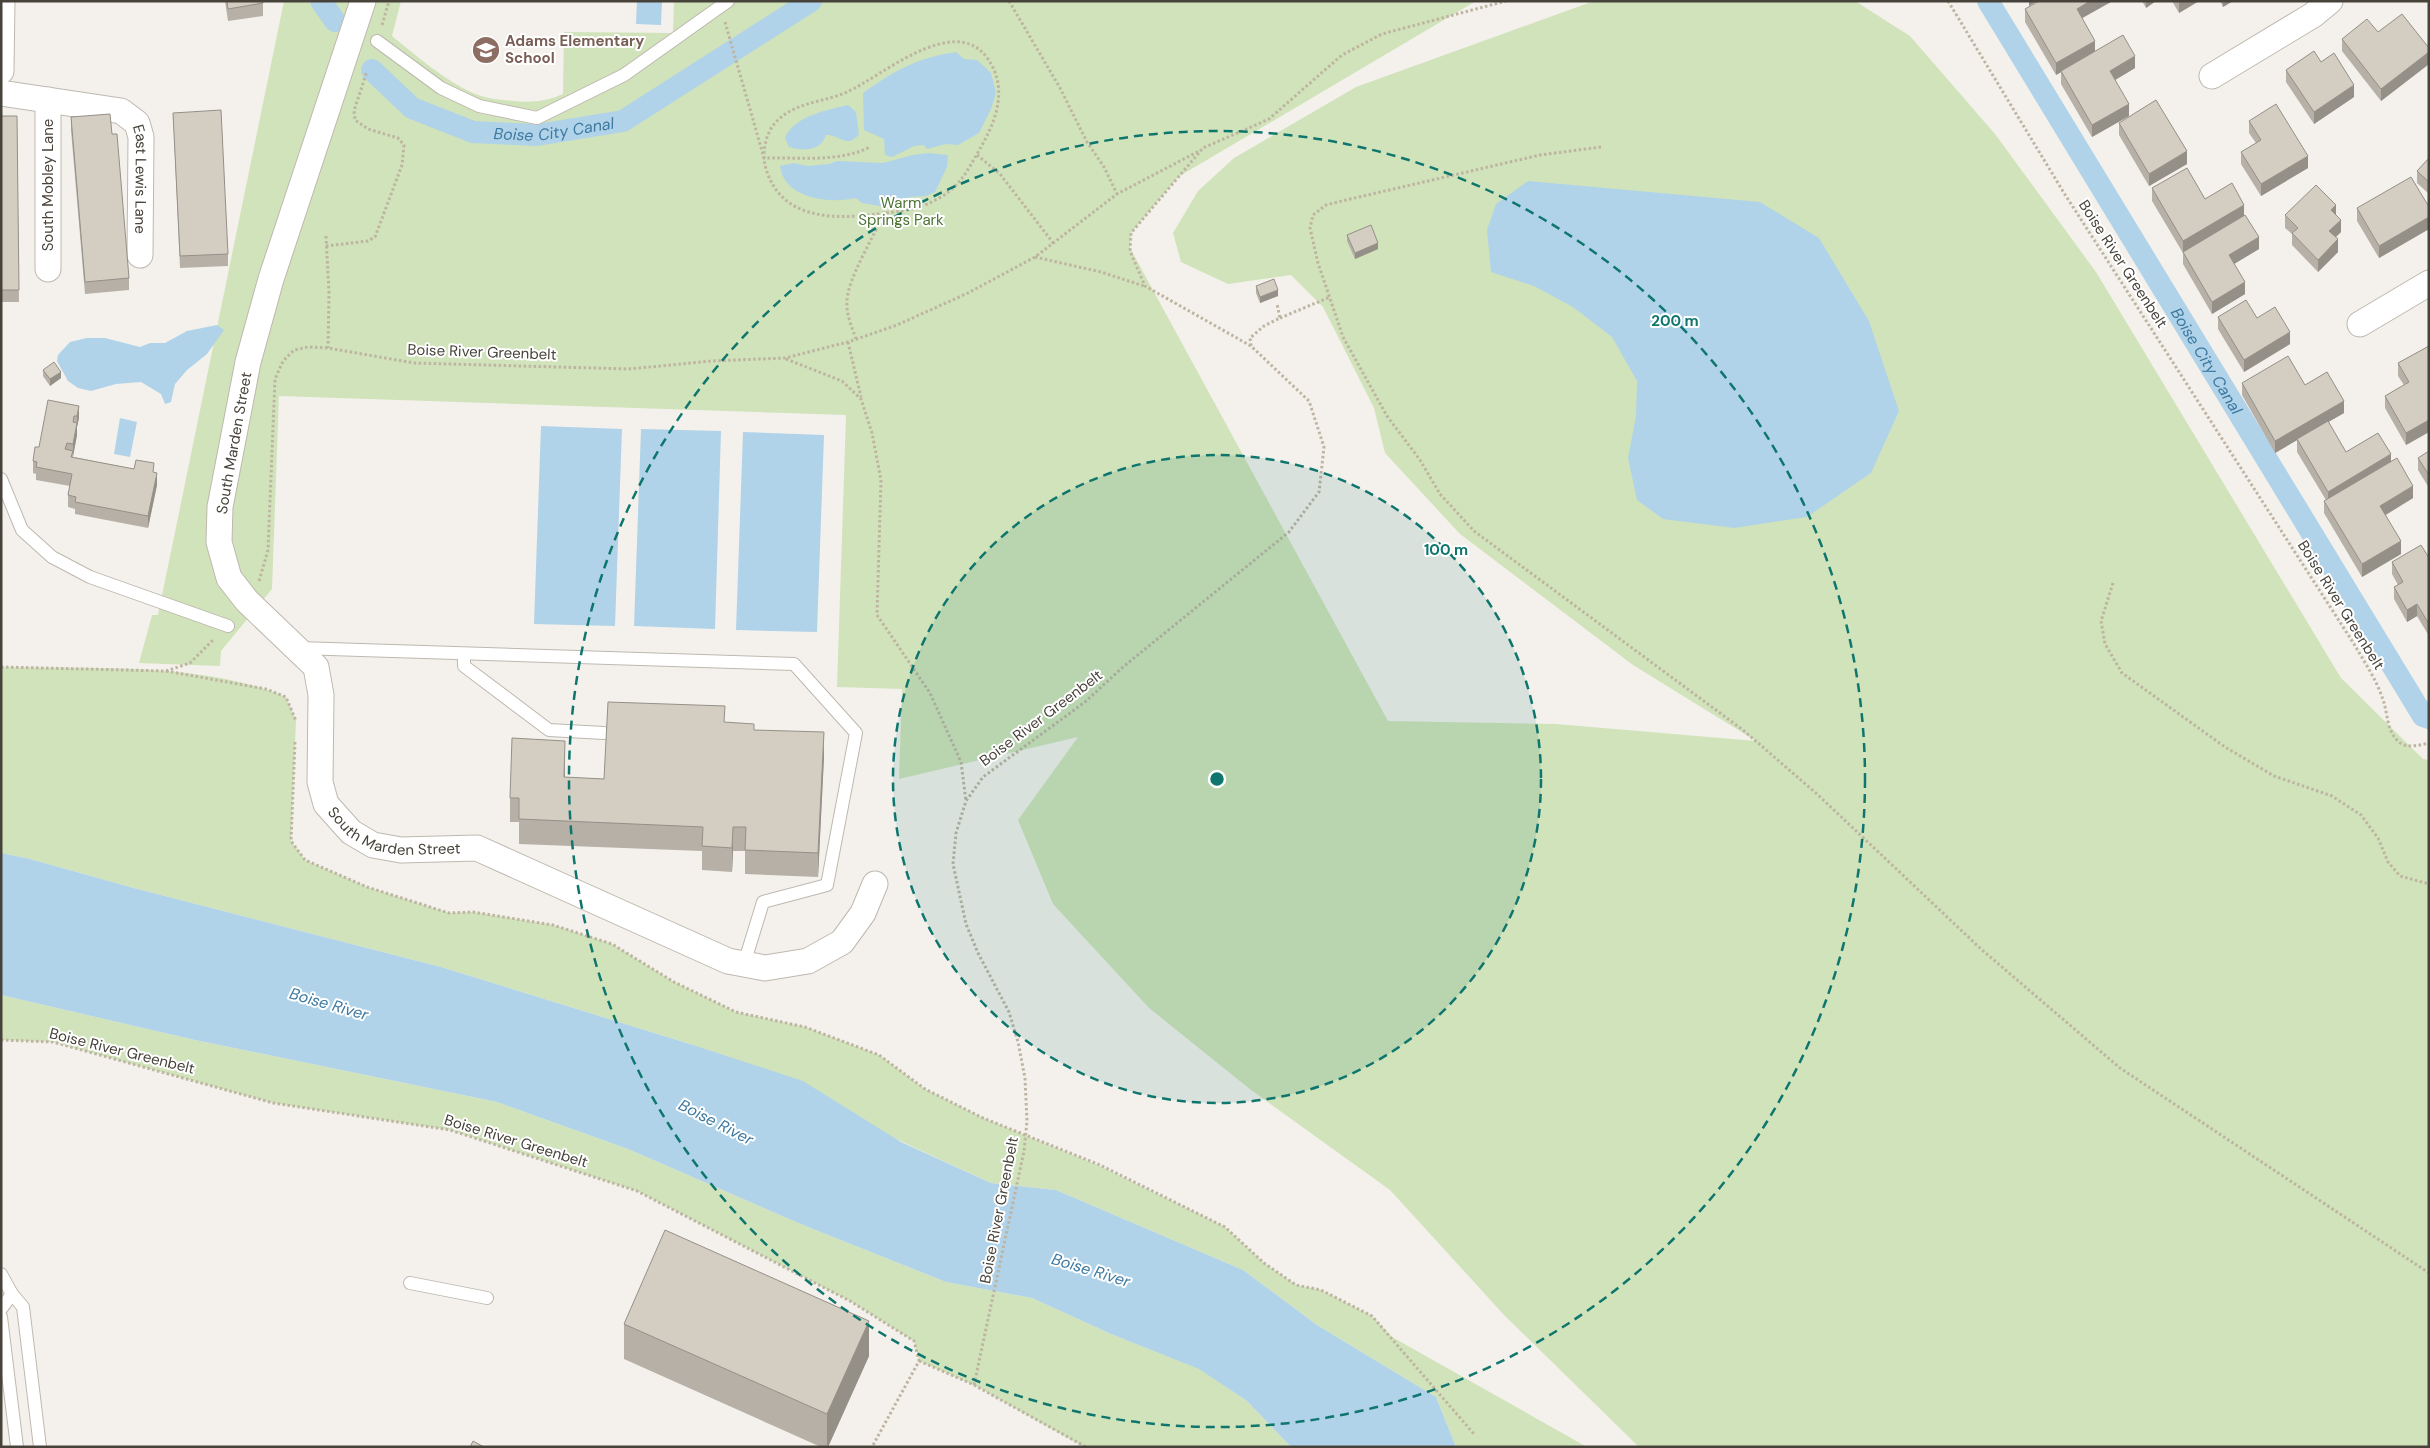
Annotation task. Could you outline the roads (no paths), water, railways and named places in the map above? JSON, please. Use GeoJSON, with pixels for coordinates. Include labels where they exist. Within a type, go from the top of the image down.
{"type":"FeatureCollection","features":[{"type":"Feature","properties":{"kind":"street"},"geometry":{"type":"LineString","coordinates":[[1,70],[2,1]]}},
{"type":"Feature","properties":{"kind":"street","name":"South Marden Street"},"geometry":{"type":"LineString","coordinates":[[363,1],[271,279],[248,362],[220,507],[219,542],[229,578],[248,601],[316,667],[321,695],[320,782],[326,804],[351,832],[373,845],[401,850],[477,848],[728,961],[766,968],[808,961],[842,942],[863,913],[875,884]]}},
{"type":"Feature","properties":{"kind":"street"},"geometry":{"type":"LineString","coordinates":[[2212,76],[2313,15],[2330,1]]}},
{"type":"Feature","properties":{"kind":"street","name":"East Lewis Lane"},"geometry":{"type":"LineString","coordinates":[[1,93],[121,111],[137,123],[141,137],[140,255]]}},
{"type":"Feature","properties":{"kind":"street","name":"South Mobley Lane"},"geometry":{"type":"LineString","coordinates":[[48,100],[48,270]]}},
{"type":"Feature","properties":{"kind":"street"},"geometry":{"type":"LineString","coordinates":[[2360,324],[2429,284]]}},
{"type":"Feature","properties":{"kind":"lane"},"geometry":{"type":"LineString","coordinates":[[376,41],[442,88],[471,103],[537,118],[624,75],[728,1]]}},
{"type":"Feature","properties":{"kind":"lane"},"geometry":{"type":"LineString","coordinates":[[1,479],[22,530],[52,557],[90,577],[228,626]]}},
{"type":"Feature","properties":{"kind":"lane"},"geometry":{"type":"LineString","coordinates":[[297,648],[794,664],[856,733],[827,885],[763,902],[744,964]]}},
{"type":"Feature","properties":{"kind":"lane"},"geometry":{"type":"LineString","coordinates":[[464,654],[464,666],[548,730],[604,733]]}},
{"type":"Feature","properties":{"kind":"lane"},"geometry":{"type":"LineString","coordinates":[[1,1274],[12,1294],[23,1307],[40,1447]]}},
{"type":"Feature","properties":{"kind":"lane"},"geometry":{"type":"LineString","coordinates":[[410,1283],[487,1298]]}},
{"type":"Feature","properties":{"kind":"lane"},"geometry":{"type":"LineString","coordinates":[[1,1309],[12,1294]]}},
{"type":"Feature","properties":{"kind":"lane"},"geometry":{"type":"LineString","coordinates":[[1,1317],[17,1447]]}},
{"type":"Feature","properties":{"kind":"water"},"geometry":{"type":"Polygon","coordinates":[[[637,1],[662,1],[661,25],[636,24],[637,1]]]}},
{"type":"Feature","properties":{"kind":"water"},"geometry":{"type":"Polygon","coordinates":[[[956,52],[964,59],[977,60],[991,73],[996,93],[991,109],[979,133],[958,145],[946,144],[927,149],[924,145],[914,146],[892,157],[885,155],[884,139],[864,130],[863,93],[907,66],[956,52]]]}},
{"type":"Feature","properties":{"kind":"water"},"geometry":{"type":"Polygon","coordinates":[[[848,105],[856,112],[859,135],[851,141],[826,135],[820,145],[810,149],[789,147],[785,138],[789,130],[803,119],[848,105]]]}},
{"type":"Feature","properties":{"kind":"water"},"geometry":{"type":"Polygon","coordinates":[[[928,153],[948,155],[947,167],[935,192],[926,196],[910,197],[886,207],[862,203],[856,198],[834,200],[810,197],[790,186],[783,177],[780,166],[794,163],[807,166],[829,164],[837,161],[883,163],[928,153]]]}},
{"type":"Feature","properties":{"kind":"water"},"geometry":{"type":"Polygon","coordinates":[[[1528,181],[1760,202],[1819,238],[1869,321],[1899,411],[1871,473],[1807,517],[1734,528],[1663,519],[1637,500],[1628,458],[1636,416],[1637,381],[1612,337],[1573,307],[1534,286],[1491,272],[1487,230],[1496,204],[1528,181]]]}},
{"type":"Feature","properties":{"kind":"water"},"geometry":{"type":"Polygon","coordinates":[[[217,325],[224,330],[207,354],[187,370],[175,384],[171,402],[165,404],[161,394],[141,382],[116,384],[91,391],[78,388],[68,381],[57,361],[58,355],[70,342],[87,338],[105,338],[140,347],[150,343],[165,343],[187,331],[217,325]]]}},
{"type":"Feature","properties":{"kind":"water"},"geometry":{"type":"Polygon","coordinates":[[[120,418],[137,422],[130,457],[114,454],[120,418]]]}},
{"type":"Feature","properties":{"kind":"water"},"geometry":{"type":"Polygon","coordinates":[[[541,426],[622,429],[615,626],[534,624],[541,426]]]}},
{"type":"Feature","properties":{"kind":"water"},"geometry":{"type":"Polygon","coordinates":[[[641,429],[721,431],[715,629],[634,626],[641,429]]]}},
{"type":"Feature","properties":{"kind":"water"},"geometry":{"type":"Polygon","coordinates":[[[743,432],[824,435],[817,632],[736,630],[743,432]]]}},
{"type":"Feature","properties":{"kind":"water","name":"Boise River"},"geometry":{"type":"Polygon","coordinates":[[[1,853],[441,967],[803,1081],[901,1142],[991,1183],[1056,1190],[1243,1270],[1317,1325],[1436,1397],[1456,1447],[1291,1447],[1247,1401],[1199,1369],[1111,1334],[1032,1298],[946,1282],[803,1225],[628,1149],[497,1102],[195,1040],[1,995],[1,853]]]}},
{"type":"Feature","properties":{"kind":"waterway","name":"Boise City Canal"},"geometry":{"type":"LineString","coordinates":[[321,1],[335,21]]}},
{"type":"Feature","properties":{"kind":"waterway","name":"Boise City Canal"},"geometry":{"type":"LineString","coordinates":[[372,70],[412,108],[473,132],[537,135],[623,121],[811,1]]}},
{"type":"Feature","properties":{"kind":"waterway","name":"Boise City Canal"},"geometry":{"type":"LineString","coordinates":[[1988,1],[2423,716],[2429,718]]}},
{"type":"Feature","properties":{"kind":"place","name":"Adams Elementary School"},"geometry":{"type":"Point","coordinates":[486,50]}},
{"type":"Feature","properties":{"kind":"park label","name":"Warm Springs Park"},"geometry":{"type":"Point","coordinates":[901,212]}}]}
